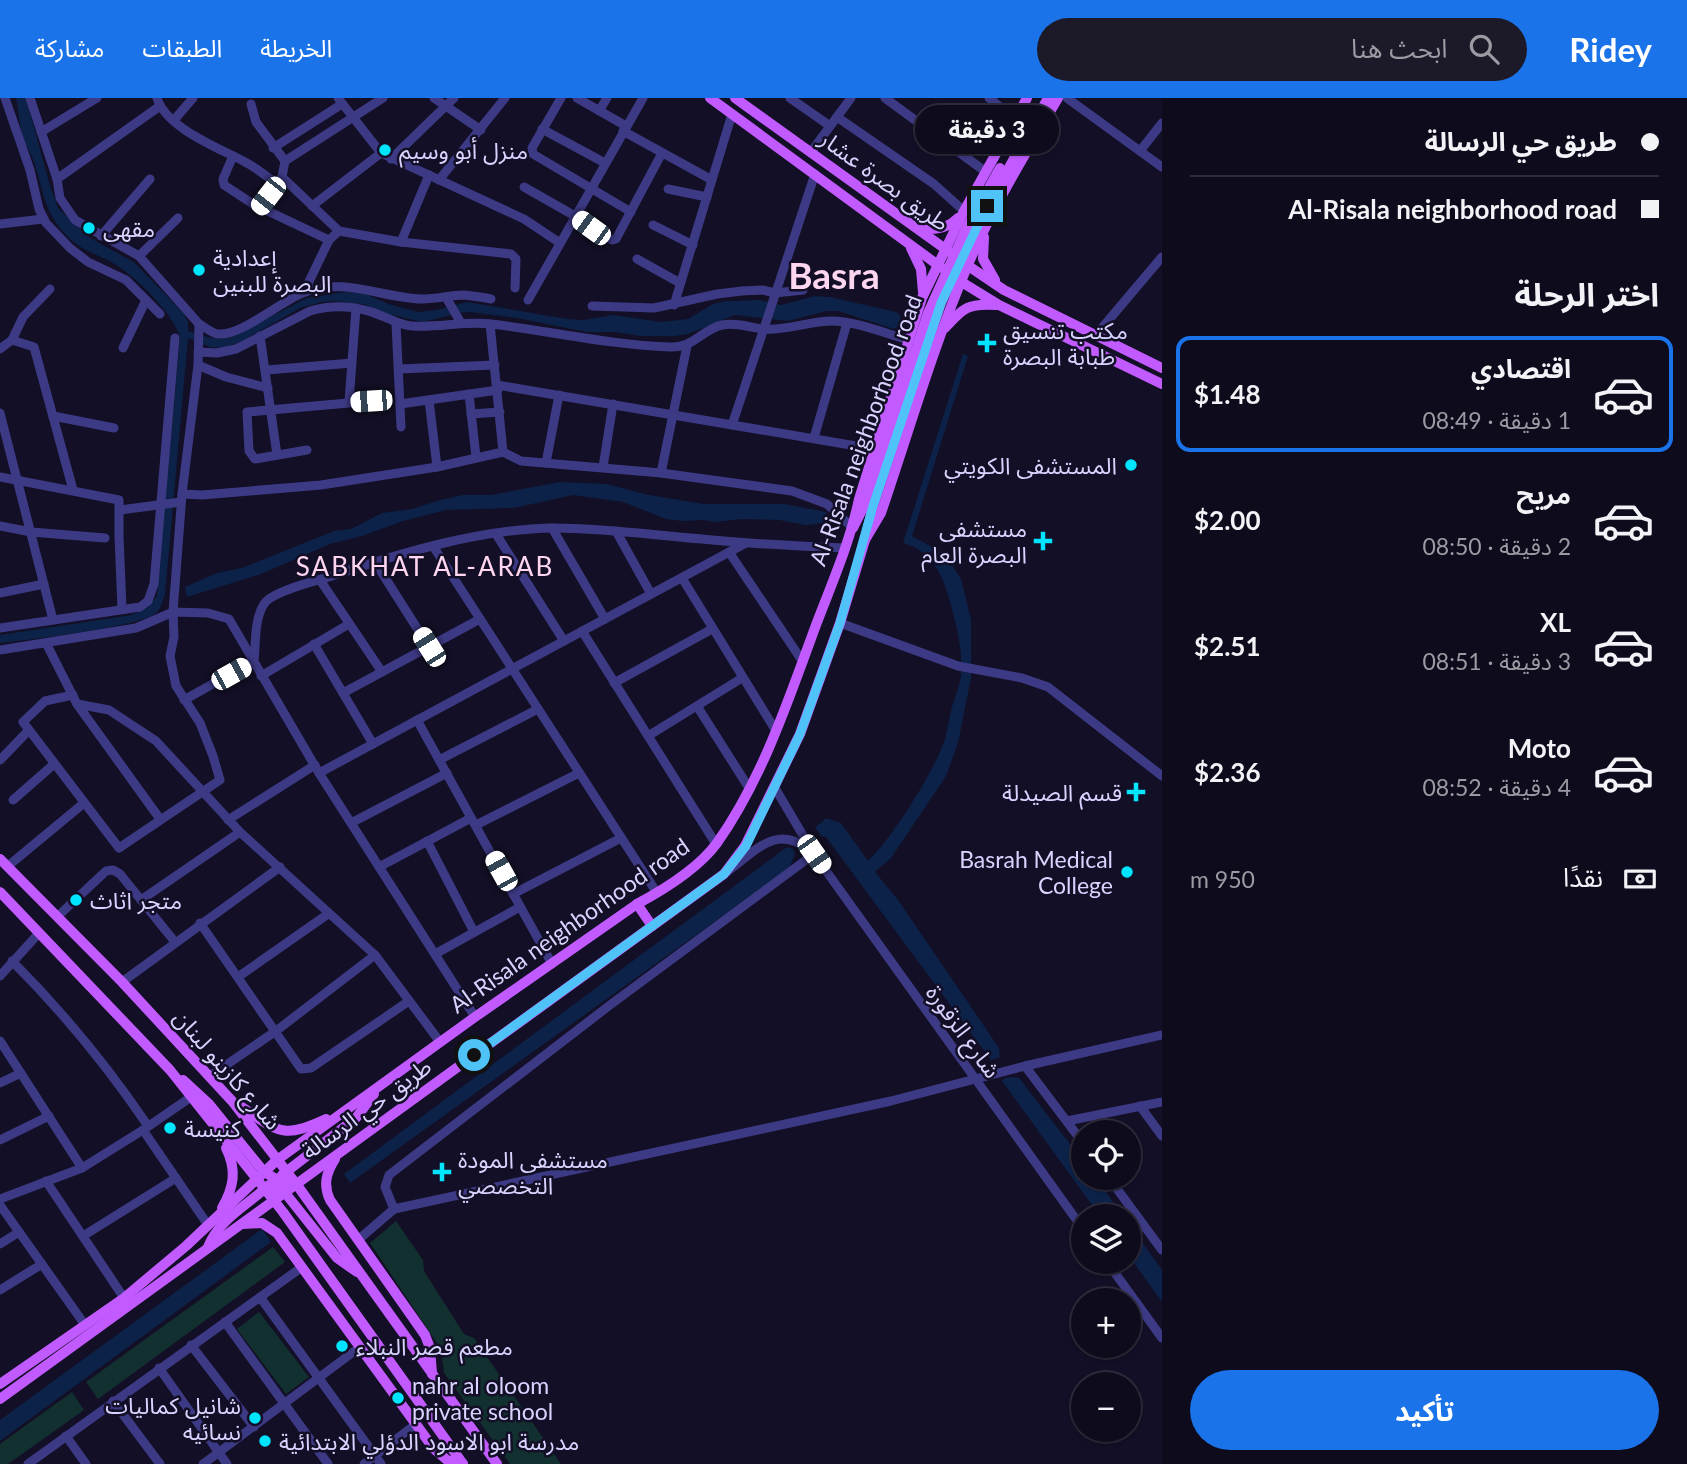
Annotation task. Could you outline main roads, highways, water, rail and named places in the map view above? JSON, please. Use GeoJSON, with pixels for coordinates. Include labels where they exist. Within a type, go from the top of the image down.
{"type":"FeatureCollection","features":[{"type":"Feature","properties":{"kind":"main road"},"geometry":{"type":"LineString","coordinates":[[710,98],[961,282],[999,305],[1162,384]]}},
{"type":"Feature","properties":{"kind":"main road","name":"طريق بصرة عشار"},"geometry":{"type":"LineString","coordinates":[[735,98],[1004,290],[1162,368]]}},
{"type":"Feature","properties":{"kind":"main road"},"geometry":{"type":"LineString","coordinates":[[853,528],[874,449],[922,298],[964,211],[1027,98]]}},
{"type":"Feature","properties":{"kind":"main road","name":"Al-Risala neighborhood road"},"geometry":{"type":"LineString","coordinates":[[0,1384],[124,1298],[212,1222],[269,1181],[277,1160],[475,1017],[637,904],[657,893],[695,865],[716,844],[749,788],[776,731],[845,548],[866,502],[940,284],[972,217],[1040,98]]}},
{"type":"Feature","properties":{"kind":"main road","name":"Al-Risala neighborhood road"},"geometry":{"type":"LineString","coordinates":[[865,540],[873,506],[941,303],[978,223],[1048,98]]}},
{"type":"Feature","properties":{"kind":"main road","name":"طريق حي الرسالة"},"geometry":{"type":"LineString","coordinates":[[296,1185],[724,874],[746,846],[800,734],[840,623],[865,540],[881,513],[941,333],[967,265],[986,224],[1058,98]]}},
{"type":"Feature","properties":{"kind":"main road"},"geometry":{"type":"LineString","coordinates":[[908,223],[923,229],[944,227],[953,223],[964,211]]}},
{"type":"Feature","properties":{"kind":"main road"},"geometry":{"type":"LineString","coordinates":[[986,224],[983,259],[988,271],[1004,290]]}},
{"type":"Feature","properties":{"kind":"main road"},"geometry":{"type":"LineString","coordinates":[[907,242],[921,269],[922,298]]}},
{"type":"Feature","properties":{"kind":"main road"},"geometry":{"type":"LineString","coordinates":[[941,333],[969,306],[999,305]]}},
{"type":"Feature","properties":{"kind":"main road","name":"شارع كازينو لبنان"},"geometry":{"type":"LineString","coordinates":[[4,862],[122,982],[232,1101],[287,1171],[497,1464]]}},
{"type":"Feature","properties":{"kind":"main road","name":"شارع كازينو لبنان"},"geometry":{"type":"LineString","coordinates":[[0,892],[170,1070],[219,1132],[269,1181]]}},
{"type":"Feature","properties":{"kind":"main road"},"geometry":{"type":"LineString","coordinates":[[637,904],[652,926]]}},
{"type":"Feature","properties":{"kind":"main road"},"geometry":{"type":"LineString","coordinates":[[170,1070],[209,1104],[269,1181],[287,1192],[337,1258],[360,1274]]}},
{"type":"Feature","properties":{"kind":"main road"},"geometry":{"type":"LineString","coordinates":[[208,1247],[222,1223],[269,1181],[287,1171],[356,1118],[375,1091]]}},
{"type":"Feature","properties":{"kind":"main road"},"geometry":{"type":"LineString","coordinates":[[232,1101],[266,1124],[284,1132],[309,1128],[345,1112]]}},
{"type":"Feature","properties":{"kind":"main road"},"geometry":{"type":"LineString","coordinates":[[212,1222],[230,1193],[234,1175],[230,1157],[219,1132]]}},
{"type":"Feature","properties":{"kind":"main road"},"geometry":{"type":"LineString","coordinates":[[338,1154],[327,1173],[326,1189],[330,1200],[425,1335],[432,1361],[432,1374]]}},
{"type":"Feature","properties":{"kind":"main road"},"geometry":{"type":"LineString","coordinates":[[269,1181],[296,1185]]}},
{"type":"Feature","properties":{"kind":"main road"},"geometry":{"type":"LineString","coordinates":[[269,1181],[274,1202],[463,1464]]}},
{"type":"Feature","properties":{"kind":"main road"},"geometry":{"type":"LineString","coordinates":[[0,1399],[296,1185]]}},
{"type":"Feature","properties":{"kind":"main road"},"geometry":{"type":"LineString","coordinates":[[240,1224],[257,1223],[270,1227],[277,1233],[434,1449],[447,1462],[463,1464]]}},
{"type":"Feature","properties":{"kind":"water"},"geometry":{"type":"Polygon","coordinates":[[[16,98],[26,98],[58,208],[87,236],[135,263],[184,314],[188,331],[208,337],[229,338],[307,298],[345,292],[366,294],[388,304],[418,312],[467,302],[568,319],[583,320],[613,315],[661,322],[688,319],[713,304],[726,301],[760,300],[781,305],[815,296],[896,312],[900,315],[901,325],[894,329],[838,311],[827,311],[788,321],[735,315],[688,334],[639,336],[617,332],[586,332],[470,312],[422,322],[388,314],[363,304],[335,301],[300,308],[225,348],[210,347],[188,338],[165,594],[159,609],[146,618],[107,628],[0,643],[0,635],[132,615],[147,608],[157,596],[180,337],[170,317],[142,285],[113,263],[77,245],[59,226],[48,208],[33,159],[23,138],[16,98]]]}},
{"type":"Feature","properties":{"kind":"water"},"geometry":{"type":"Polygon","coordinates":[[[963,354],[968,356],[912,536],[945,554],[961,579],[971,620],[971,678],[958,743],[946,776],[891,858],[875,872],[898,900],[999,1048],[1000,1057],[991,1060],[826,837],[821,836],[815,828],[826,818],[841,823],[868,861],[912,803],[932,769],[945,739],[961,676],[957,630],[947,592],[935,565],[922,552],[903,543],[963,354]]]}},
{"type":"Feature","properties":{"kind":"water"},"geometry":{"type":"Polygon","coordinates":[[[560,482],[606,484],[703,504],[785,504],[826,512],[828,518],[825,523],[806,525],[779,520],[682,521],[666,519],[623,502],[573,495],[514,508],[446,510],[330,544],[261,574],[187,597],[185,587],[217,573],[242,568],[334,531],[351,529],[382,513],[412,509],[463,495],[491,495],[560,482]]]}},
{"type":"Feature","properties":{"kind":"water"},"geometry":{"type":"Polygon","coordinates":[[[787,847],[793,849],[795,854],[790,866],[781,874],[350,1183],[344,1174],[787,847]]]}},
{"type":"Feature","properties":{"kind":"water"},"geometry":{"type":"Polygon","coordinates":[[[1005,1078],[1019,1078],[1071,1145],[1071,1176],[1002,1081],[1005,1078]]]}},
{"type":"Feature","properties":{"kind":"water"},"geometry":{"type":"Polygon","coordinates":[[[1081,1190],[1105,1190],[1114,1204],[1091,1204],[1081,1190]]]}},
{"type":"Feature","properties":{"kind":"water"},"geometry":{"type":"Polygon","coordinates":[[[262,1229],[271,1242],[0,1441],[0,1420],[262,1229]]]}},
{"type":"Feature","properties":{"kind":"water"},"geometry":{"type":"Polygon","coordinates":[[[1141,1241],[1162,1270],[1162,1302],[1141,1273],[1141,1241]]]}},
{"type":"Feature","properties":{"kind":"place","name":"منزل أبو وسيم"},"geometry":{"type":"Point","coordinates":[385,150]}},
{"type":"Feature","properties":{"kind":"place","name":"مقهى"},"geometry":{"type":"Point","coordinates":[89,228]}},
{"type":"Feature","properties":{"kind":"place","name":"إعدادية البصرة للبنين"},"geometry":{"type":"Point","coordinates":[199,270]}},
{"type":"Feature","properties":{"kind":"place","name":"مكتب تنسيق طبابة البصرة"},"geometry":{"type":"Point","coordinates":[987,343]}},
{"type":"Feature","properties":{"kind":"place","name":"المستشفى الكويتي"},"geometry":{"type":"Point","coordinates":[1131,465]}},
{"type":"Feature","properties":{"kind":"place","name":"مستشفى البصرة العام"},"geometry":{"type":"Point","coordinates":[1043,541]}},
{"type":"Feature","properties":{"kind":"place","name":"قسم الصيدلة"},"geometry":{"type":"Point","coordinates":[1136,792]}},
{"type":"Feature","properties":{"kind":"place","name":"Basrah Medical College"},"geometry":{"type":"Point","coordinates":[1127,872]}},
{"type":"Feature","properties":{"kind":"place","name":"متجر اثاث"},"geometry":{"type":"Point","coordinates":[76,900]}},
{"type":"Feature","properties":{"kind":"place","name":"كنيسة"},"geometry":{"type":"Point","coordinates":[170,1128]}},
{"type":"Feature","properties":{"kind":"place","name":"مستشفى المودة التخصصي"},"geometry":{"type":"Point","coordinates":[442,1172]}},
{"type":"Feature","properties":{"kind":"place","name":"مطعم قصر النبلاء"},"geometry":{"type":"Point","coordinates":[342,1346]}},
{"type":"Feature","properties":{"kind":"place","name":"nahr al oloom private school"},"geometry":{"type":"Point","coordinates":[398,1398]}},
{"type":"Feature","properties":{"kind":"place","name":"شانيل كماليات نسائيه"},"geometry":{"type":"Point","coordinates":[255,1418]}},
{"type":"Feature","properties":{"kind":"place","name":"مدرسة ابو الاسود الدؤلي الابتدائية"},"geometry":{"type":"Point","coordinates":[265,1441]}},
{"type":"Feature","properties":{"kind":"district","name":"Basra"},"geometry":{"type":"Point","coordinates":[834,274]}},
{"type":"Feature","properties":{"kind":"district","name":"SABKHAT AL-ARAB"},"geometry":{"type":"Point","coordinates":[425,566]}}]}
